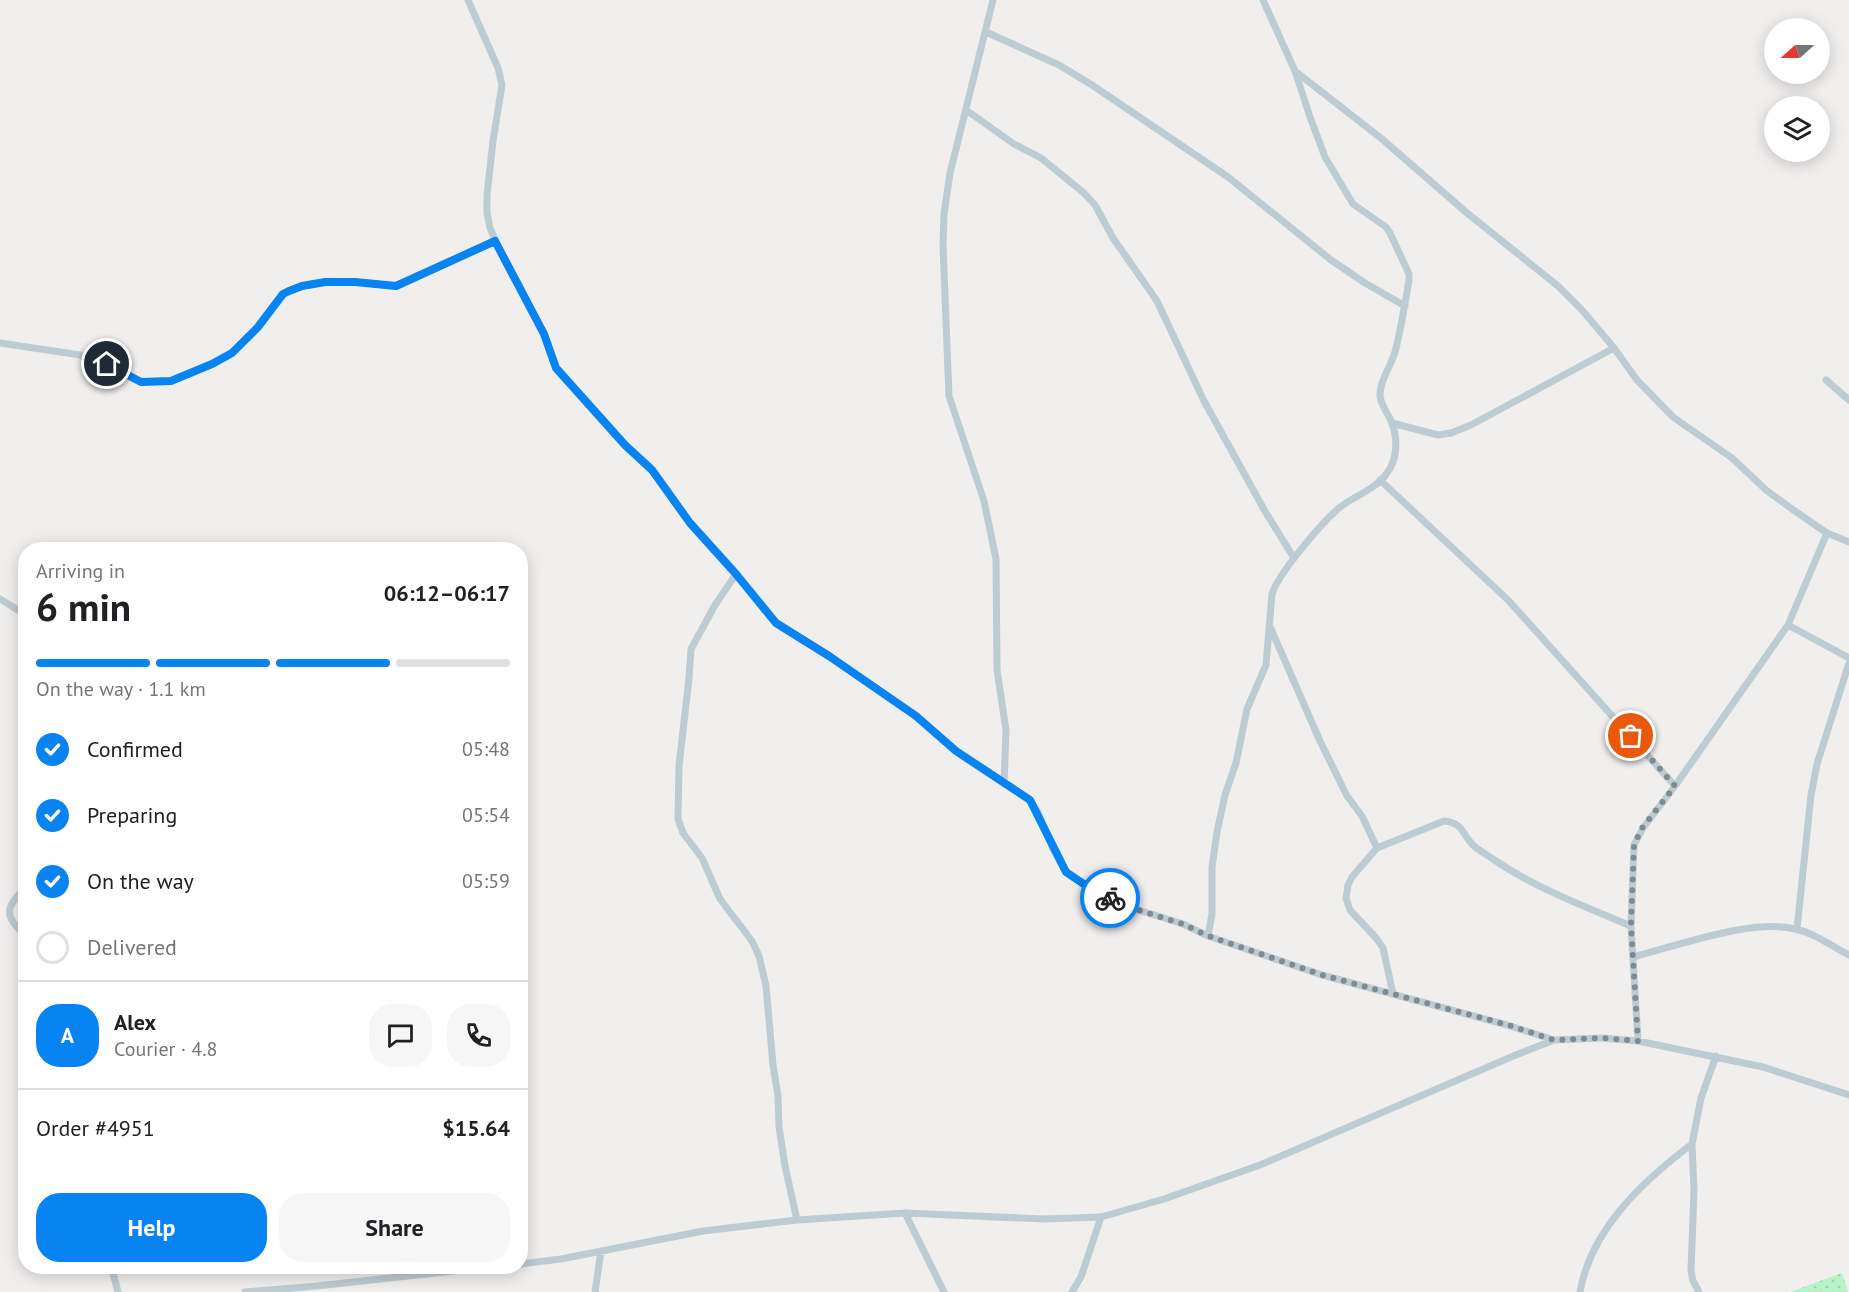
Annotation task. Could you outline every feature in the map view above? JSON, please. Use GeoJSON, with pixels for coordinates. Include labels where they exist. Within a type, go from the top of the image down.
{"type":"FeatureCollection","features":[{"type":"Feature","properties":{"kind":"street"},"geometry":{"type":"LineString","coordinates":[[468,0],[498,68],[502,85],[501,103],[493,141],[487,213],[495,241],[544,334],[556,368],[625,445],[652,470],[690,523],[776,623],[829,656],[916,716],[956,751],[1030,800],[1066,872],[1091,889],[1129,907],[1183,924],[1208,936],[1322,975],[1508,1025],[1554,1040]]}},
{"type":"Feature","properties":{"kind":"street"},"geometry":{"type":"LineString","coordinates":[[993,0],[950,174],[944,214],[949,396],[984,501],[996,560],[997,669],[1006,730],[1004,784]]}},
{"type":"Feature","properties":{"kind":"street"},"geometry":{"type":"LineString","coordinates":[[1208,936],[1213,906],[1212,867],[1217,832],[1225,795],[1236,763],[1247,709],[1266,665],[1272,594],[1275,584],[1294,558],[1341,507],[1387,474],[1396,450],[1392,423],[1380,395],[1394,354],[1405,306],[1409,274],[1390,232],[1353,204],[1325,157],[1295,70],[1263,0]]}},
{"type":"Feature","properties":{"kind":"street"},"geometry":{"type":"LineString","coordinates":[[986,32],[1059,65],[1092,85],[1228,177],[1331,260],[1405,306]]}},
{"type":"Feature","properties":{"kind":"street"},"geometry":{"type":"LineString","coordinates":[[1295,70],[1382,139],[1467,213],[1558,286],[1614,348],[1637,380],[1673,417],[1720,448],[1766,490],[1827,533],[1849,542]]}},
{"type":"Feature","properties":{"kind":"street"},"geometry":{"type":"LineString","coordinates":[[966,110],[1014,144],[1041,158],[1084,193],[1095,205],[1113,238],[1157,300],[1204,401],[1266,513],[1294,558]]}},
{"type":"Feature","properties":{"kind":"street"},"geometry":{"type":"LineString","coordinates":[[0,343],[87,356],[141,382],[171,381],[232,353],[258,327],[283,294],[289,291],[325,282],[396,286],[495,241]]}},
{"type":"Feature","properties":{"kind":"street"},"geometry":{"type":"LineString","coordinates":[[1392,423],[1438,435],[1451,433],[1471,425],[1614,348]]}},
{"type":"Feature","properties":{"kind":"street"},"geometry":{"type":"LineString","coordinates":[[1826,380],[1849,400]]}},
{"type":"Feature","properties":{"kind":"street"},"geometry":{"type":"LineString","coordinates":[[1380,480],[1508,600],[1675,786]]}},
{"type":"Feature","properties":{"kind":"street"},"geometry":{"type":"LineString","coordinates":[[1638,1041],[1631,926],[1634,845],[1642,828],[1675,786],[1788,625],[1827,533]]}},
{"type":"Feature","properties":{"kind":"street"},"geometry":{"type":"LineString","coordinates":[[736,574],[690,649],[679,766],[678,819],[683,833],[705,863],[720,899],[752,940],[759,956],[766,986],[783,1157],[797,1220]]}},
{"type":"Feature","properties":{"kind":"street"},"geometry":{"type":"LineString","coordinates":[[0,599],[18,610]]}},
{"type":"Feature","properties":{"kind":"street"},"geometry":{"type":"LineString","coordinates":[[1788,625],[1849,658]]}},
{"type":"Feature","properties":{"kind":"street"},"geometry":{"type":"LineString","coordinates":[[1270,628],[1324,750],[1347,796],[1362,816],[1377,848]]}},
{"type":"Feature","properties":{"kind":"street"},"geometry":{"type":"LineString","coordinates":[[1797,929],[1811,795],[1817,764],[1849,663]]}},
{"type":"Feature","properties":{"kind":"street"},"geometry":{"type":"LineString","coordinates":[[1393,994],[1383,948],[1350,910],[1346,898],[1348,885],[1377,848],[1444,821],[1460,826],[1473,846],[1502,866],[1544,889],[1631,926]]}},
{"type":"Feature","properties":{"kind":"street"},"geometry":{"type":"LineString","coordinates":[[18,894],[10,904],[9,911],[18,929]]}},
{"type":"Feature","properties":{"kind":"street"},"geometry":{"type":"LineString","coordinates":[[1633,957],[1753,927],[1772,925],[1797,929],[1849,955]]}},
{"type":"Feature","properties":{"kind":"street"},"geometry":{"type":"LineString","coordinates":[[528,1263],[561,1259],[704,1231],[797,1220],[905,1213],[1044,1219],[1101,1217],[1164,1199],[1260,1165],[1554,1040],[1602,1038],[1638,1041],[1763,1067],[1849,1095]]}},
{"type":"Feature","properties":{"kind":"street"},"geometry":{"type":"LineString","coordinates":[[1699,1292],[1691,1271],[1694,1190],[1692,1144],[1701,1098],[1716,1056]]}},
{"type":"Feature","properties":{"kind":"street"},"geometry":{"type":"LineString","coordinates":[[1580,1292],[1582,1279],[1596,1245],[1608,1225],[1644,1186],[1692,1144]]}},
{"type":"Feature","properties":{"kind":"street"},"geometry":{"type":"LineString","coordinates":[[905,1213],[944,1292]]}},
{"type":"Feature","properties":{"kind":"street"},"geometry":{"type":"LineString","coordinates":[[1072,1292],[1081,1277],[1101,1217]]}},
{"type":"Feature","properties":{"kind":"street"},"geometry":{"type":"LineString","coordinates":[[595,1292],[601,1251]]}},
{"type":"Feature","properties":{"kind":"street"},"geometry":{"type":"LineString","coordinates":[[113,1274],[118,1292]]}},
{"type":"Feature","properties":{"kind":"street"},"geometry":{"type":"LineString","coordinates":[[244,1292],[426,1274]]}},
{"type":"Feature","properties":{"kind":"green space"},"geometry":{"type":"Polygon","coordinates":[[[1842,1273],[1848,1292],[1790,1292],[1842,1273]]]}},
{"type":"Feature","properties":{"kind":"way so far"},"geometry":{"type":"LineString","coordinates":[[1110,898],[1129,907],[1183,924],[1208,936],[1322,975],[1351,981],[1554,1040],[1602,1038],[1638,1041],[1631,926],[1634,845],[1642,828],[1675,786],[1631,736]]}},
{"type":"Feature","properties":{"kind":"route"},"geometry":{"type":"LineString","coordinates":[[107,364],[141,382],[171,381],[232,353],[258,327],[283,294],[289,291],[325,282],[396,286],[495,241],[537,319],[556,368],[592,410],[652,470],[690,523],[776,623],[829,656],[916,716],[956,751],[1030,800],[1066,872],[1091,889],[1110,898]]}}]}
